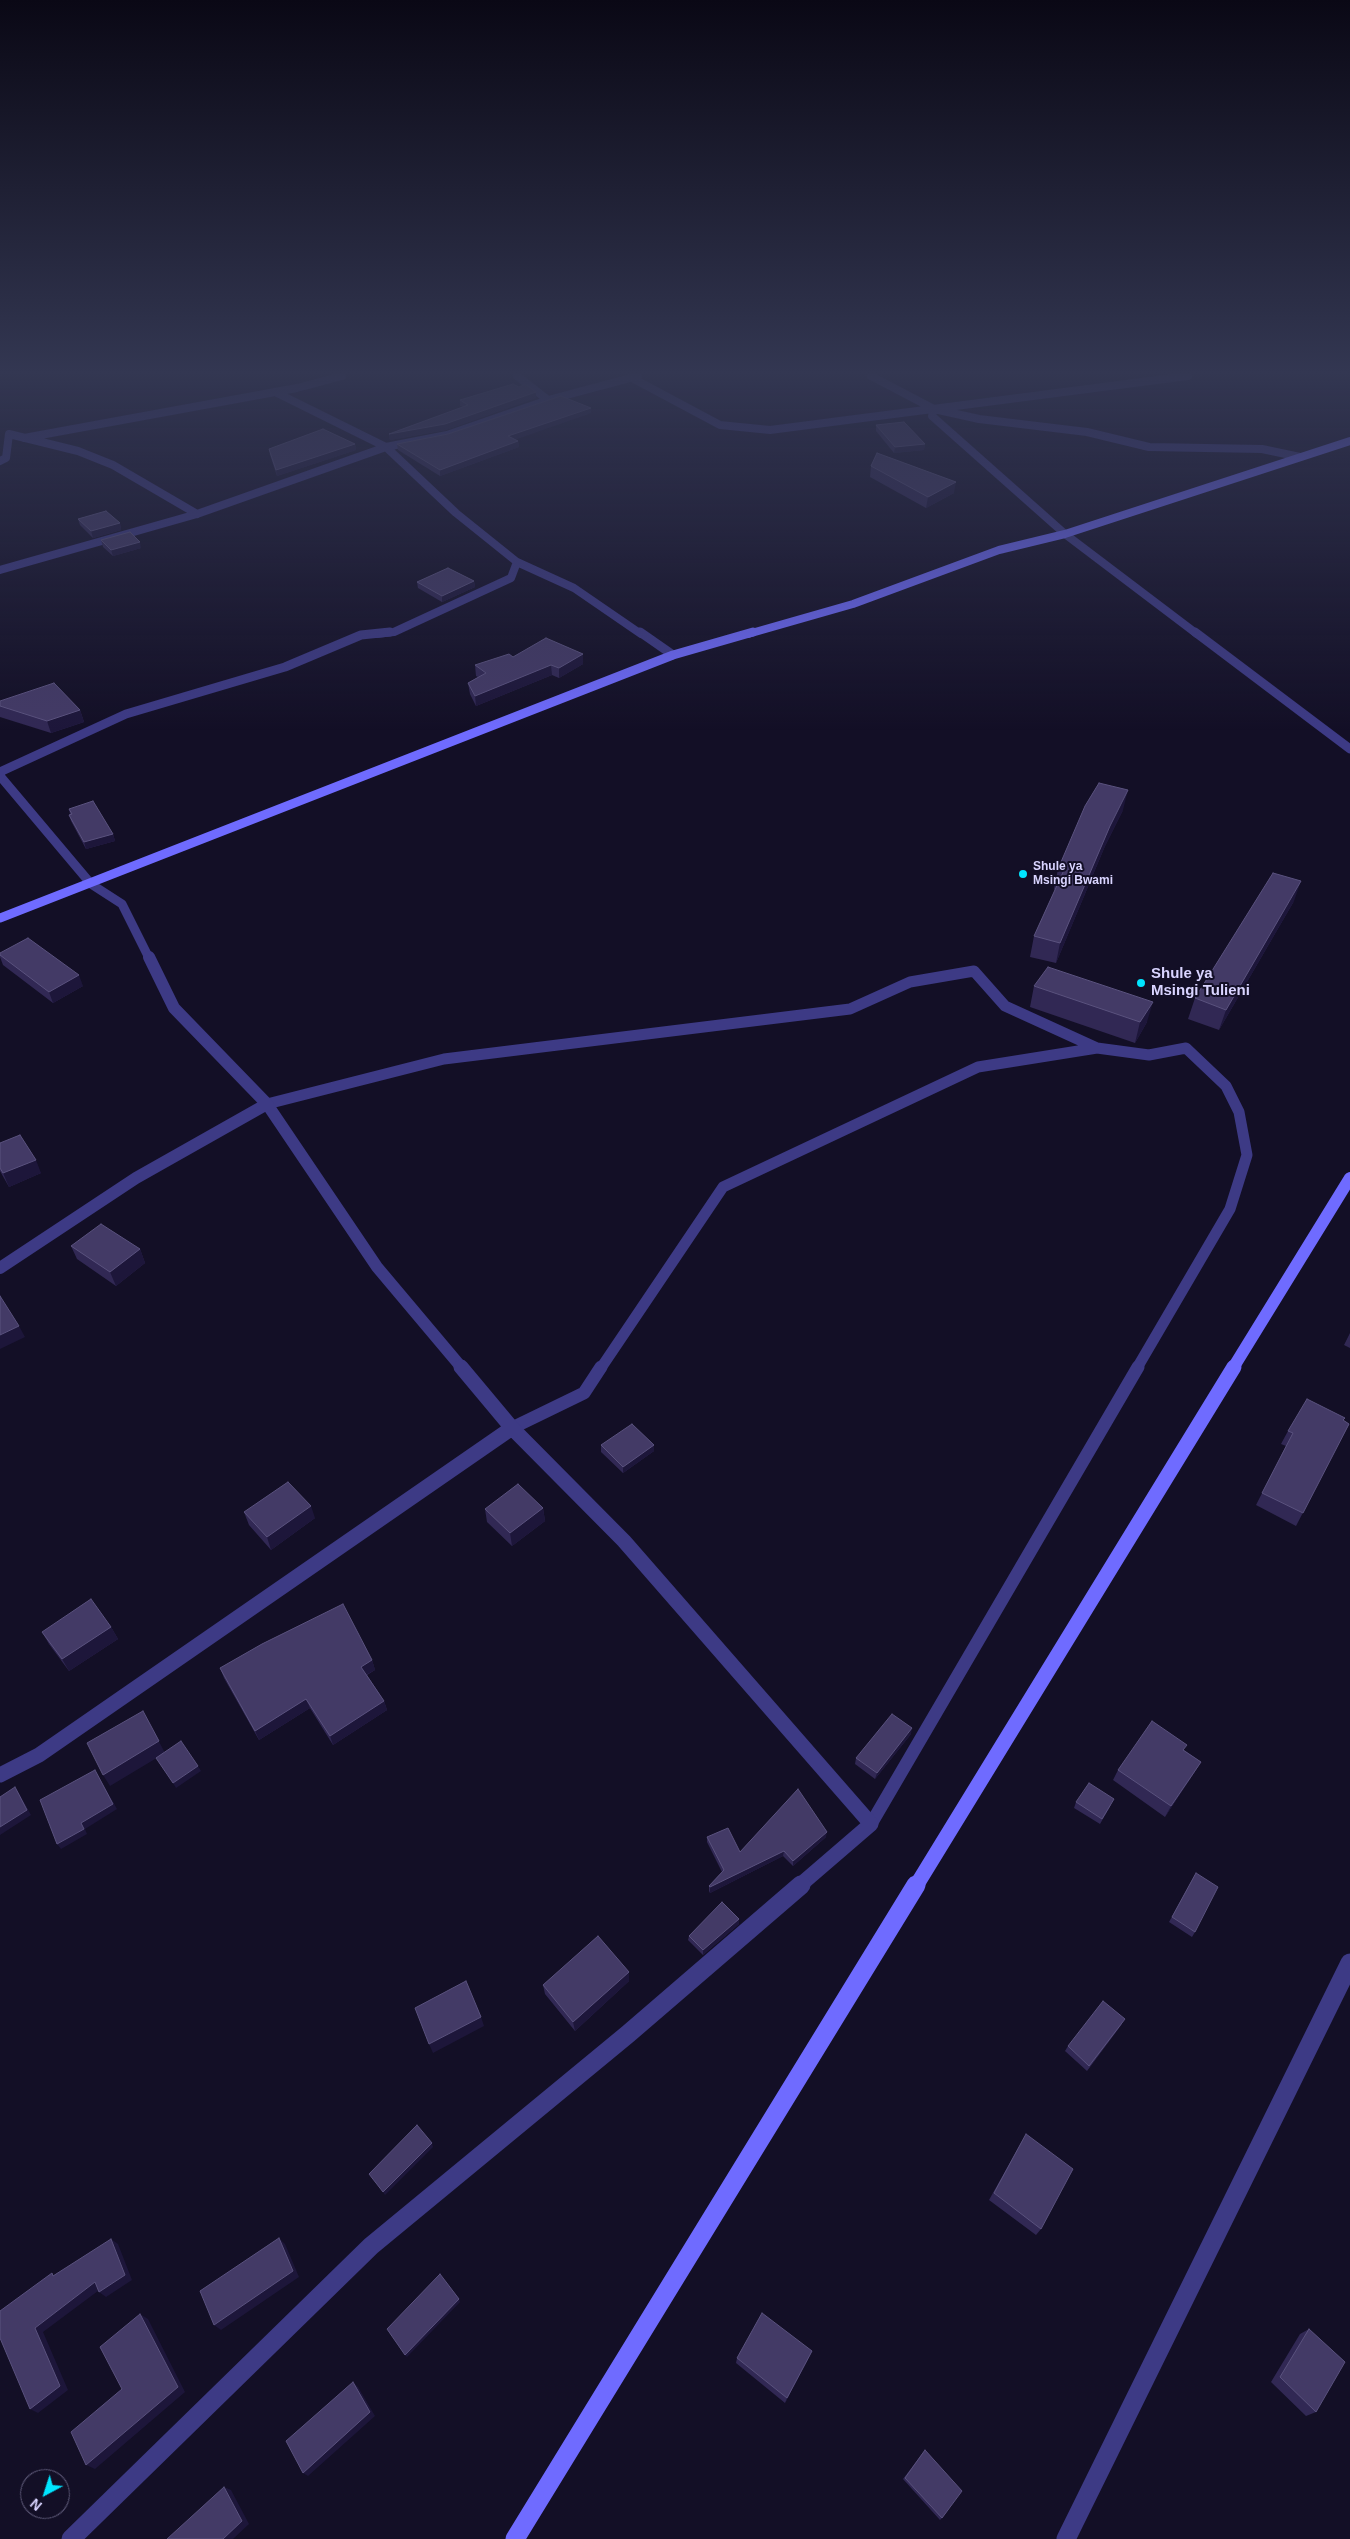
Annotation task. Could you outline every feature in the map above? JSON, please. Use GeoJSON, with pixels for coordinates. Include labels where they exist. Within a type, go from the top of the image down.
{"type":"FeatureCollection","features":[{"type":"Feature","properties":{"kind":"street"},"geometry":{"type":"LineString","coordinates":[[164,494],[197,514]]}},
{"type":"Feature","properties":{"kind":"street"},"geometry":{"type":"LineString","coordinates":[[0,570],[197,514],[252,494]]}},
{"type":"Feature","properties":{"kind":"street"},"geometry":{"type":"LineString","coordinates":[[436,494],[456,513],[517,562],[574,588],[673,655]]}},
{"type":"Feature","properties":{"kind":"street"},"geometry":{"type":"LineString","coordinates":[[1020,494],[1065,534],[1350,749]]}},
{"type":"Feature","properties":{"kind":"street"},"geometry":{"type":"LineString","coordinates":[[0,918],[673,655],[853,604],[999,550],[1065,534],[1186,494]]}},
{"type":"Feature","properties":{"kind":"street"},"geometry":{"type":"LineString","coordinates":[[0,772],[126,714],[285,667],[361,635],[394,632],[511,578],[517,562]]}},
{"type":"Feature","properties":{"kind":"street"},"geometry":{"type":"LineString","coordinates":[[0,776],[91,884],[122,904],[174,1008],[267,1104],[377,1267],[512,1428],[624,1541],[871,1824],[628,2034],[371,2246],[71,2539]]}},
{"type":"Feature","properties":{"kind":"street"},"geometry":{"type":"LineString","coordinates":[[0,1268],[136,1178],[267,1104]]}},
{"type":"Feature","properties":{"kind":"street"},"geometry":{"type":"LineString","coordinates":[[515,2539],[1350,1178]]}},
{"type":"Feature","properties":{"kind":"street"},"geometry":{"type":"LineString","coordinates":[[0,1775],[39,1755],[512,1428]]}},
{"type":"Feature","properties":{"kind":"street"},"geometry":{"type":"LineString","coordinates":[[1066,2539],[1350,1963]]}},
{"type":"Feature","properties":{"kind":"lane"},"geometry":{"type":"LineString","coordinates":[[267,1104],[444,1059],[850,1009],[910,982],[974,971],[1005,1006],[1097,1048],[1149,1055],[1186,1048],[1226,1086],[1239,1112],[1247,1156],[1230,1209],[871,1824]]}},
{"type":"Feature","properties":{"kind":"lane"},"geometry":{"type":"LineString","coordinates":[[512,1428],[584,1393],[723,1187],[978,1068],[1097,1048]]}},
{"type":"Feature","properties":{"kind":"building"},"geometry":{"type":"Polygon","coordinates":[[[106,511],[120,523],[91,531],[78,519],[106,511]]]}},
{"type":"Feature","properties":{"kind":"building"},"geometry":{"type":"Polygon","coordinates":[[[130,532],[140,542],[111,550],[101,540],[130,532]]]}},
{"type":"Feature","properties":{"kind":"building"},"geometry":{"type":"Polygon","coordinates":[[[448,568],[474,581],[442,596],[417,582],[448,568]]]}},
{"type":"Feature","properties":{"kind":"building"},"geometry":{"type":"Polygon","coordinates":[[[546,638],[583,654],[559,668],[551,665],[475,696],[468,683],[486,673],[475,665],[509,654],[513,657],[546,638]]]}},
{"type":"Feature","properties":{"kind":"building"},"geometry":{"type":"Polygon","coordinates":[[[54,683],[80,710],[47,721],[0,706],[0,701],[54,683]]]}},
{"type":"Feature","properties":{"kind":"building"},"geometry":{"type":"Polygon","coordinates":[[[1099,783],[1128,790],[1110,826],[1060,943],[1034,936],[1064,870],[1058,869],[1085,806],[1099,783]]]}},
{"type":"Feature","properties":{"kind":"building"},"geometry":{"type":"Polygon","coordinates":[[[93,801],[113,834],[84,842],[69,815],[72,814],[69,809],[93,801]]]}},
{"type":"Feature","properties":{"kind":"building"},"geometry":{"type":"Polygon","coordinates":[[[1273,873],[1301,881],[1226,1010],[1195,998],[1273,873]]]}},
{"type":"Feature","properties":{"kind":"building"},"geometry":{"type":"Polygon","coordinates":[[[28,938],[79,975],[49,992],[0,955],[0,953],[28,938]]]}},
{"type":"Feature","properties":{"kind":"building"},"geometry":{"type":"Polygon","coordinates":[[[1048,967],[1153,1002],[1140,1022],[1034,986],[1048,967]]]}},
{"type":"Feature","properties":{"kind":"building"},"geometry":{"type":"Polygon","coordinates":[[[20,1135],[36,1160],[3,1173],[0,1168],[0,1143],[20,1135]]]}},
{"type":"Feature","properties":{"kind":"building"},"geometry":{"type":"Polygon","coordinates":[[[101,1224],[140,1249],[110,1272],[71,1246],[101,1224]]]}},
{"type":"Feature","properties":{"kind":"building"},"geometry":{"type":"Polygon","coordinates":[[[0,1296],[19,1326],[0,1335],[0,1296]]]}},
{"type":"Feature","properties":{"kind":"building"},"geometry":{"type":"Polygon","coordinates":[[[1307,1399],[1345,1418],[1343,1420],[1349,1424],[1303,1513],[1262,1493],[1293,1433],[1288,1431],[1307,1399]]]}},
{"type":"Feature","properties":{"kind":"building"},"geometry":{"type":"Polygon","coordinates":[[[632,1424],[654,1445],[623,1467],[601,1445],[632,1424]]]}},
{"type":"Feature","properties":{"kind":"building"},"geometry":{"type":"Polygon","coordinates":[[[288,1482],[311,1506],[267,1537],[244,1512],[288,1482]]]}},
{"type":"Feature","properties":{"kind":"building"},"geometry":{"type":"Polygon","coordinates":[[[518,1484],[543,1508],[510,1533],[485,1509],[518,1484]]]}},
{"type":"Feature","properties":{"kind":"building"},"geometry":{"type":"Polygon","coordinates":[[[91,1599],[111,1627],[62,1659],[42,1632],[91,1599]]]}},
{"type":"Feature","properties":{"kind":"building"},"geometry":{"type":"Polygon","coordinates":[[[343,1604],[372,1660],[361,1667],[384,1701],[330,1736],[306,1699],[255,1731],[220,1668],[262,1644],[343,1604]]]}},
{"type":"Feature","properties":{"kind":"building"},"geometry":{"type":"Polygon","coordinates":[[[143,1711],[159,1741],[103,1775],[87,1743],[143,1711]]]}},
{"type":"Feature","properties":{"kind":"building"},"geometry":{"type":"Polygon","coordinates":[[[892,1714],[912,1728],[877,1773],[856,1758],[892,1714]]]}},
{"type":"Feature","properties":{"kind":"building"},"geometry":{"type":"Polygon","coordinates":[[[1152,1721],[1187,1745],[1183,1750],[1201,1762],[1171,1806],[1118,1770],[1152,1721]]]}},
{"type":"Feature","properties":{"kind":"building"},"geometry":{"type":"Polygon","coordinates":[[[181,1741],[198,1766],[173,1783],[156,1758],[181,1741]]]}},
{"type":"Feature","properties":{"kind":"building"},"geometry":{"type":"Polygon","coordinates":[[[95,1770],[113,1804],[81,1823],[84,1829],[57,1844],[40,1800],[95,1770]]]}},
{"type":"Feature","properties":{"kind":"building"},"geometry":{"type":"Polygon","coordinates":[[[1089,1783],[1114,1799],[1102,1819],[1076,1802],[1089,1783]]]}},
{"type":"Feature","properties":{"kind":"building"},"geometry":{"type":"Polygon","coordinates":[[[15,1787],[27,1810],[0,1827],[0,1797],[15,1787]]]}},
{"type":"Feature","properties":{"kind":"building"},"geometry":{"type":"Polygon","coordinates":[[[798,1789],[827,1832],[793,1861],[784,1851],[710,1887],[724,1870],[707,1837],[728,1828],[740,1852],[798,1789]]]}},
{"type":"Feature","properties":{"kind":"building"},"geometry":{"type":"Polygon","coordinates":[[[1196,1873],[1218,1887],[1195,1932],[1172,1917],[1196,1873]]]}},
{"type":"Feature","properties":{"kind":"building"},"geometry":{"type":"Polygon","coordinates":[[[722,1902],[739,1919],[703,1950],[689,1936],[722,1902]]]}},
{"type":"Feature","properties":{"kind":"building"},"geometry":{"type":"Polygon","coordinates":[[[598,1936],[629,1972],[573,2022],[543,1985],[598,1936]]]}},
{"type":"Feature","properties":{"kind":"building"},"geometry":{"type":"Polygon","coordinates":[[[466,1981],[481,2017],[429,2044],[415,2008],[466,1981]]]}},
{"type":"Feature","properties":{"kind":"building"},"geometry":{"type":"Polygon","coordinates":[[[1103,2001],[1125,2019],[1089,2066],[1068,2046],[1103,2001]]]}},
{"type":"Feature","properties":{"kind":"building"},"geometry":{"type":"Polygon","coordinates":[[[417,2125],[432,2143],[383,2192],[369,2174],[417,2125]]]}},
{"type":"Feature","properties":{"kind":"building"},"geometry":{"type":"Polygon","coordinates":[[[1026,2134],[1073,2169],[1041,2229],[994,2193],[1026,2134]]]}},
{"type":"Feature","properties":{"kind":"building"},"geometry":{"type":"Polygon","coordinates":[[[279,2238],[293,2271],[214,2325],[200,2291],[279,2238]]]}},
{"type":"Feature","properties":{"kind":"building"},"geometry":{"type":"Polygon","coordinates":[[[111,2239],[125,2275],[99,2292],[95,2282],[35,2328],[60,2386],[30,2409],[0,2338],[0,2311],[52,2273],[53,2276],[111,2239]]]}},
{"type":"Feature","properties":{"kind":"building"},"geometry":{"type":"Polygon","coordinates":[[[440,2274],[459,2299],[405,2355],[387,2329],[440,2274]]]}},
{"type":"Feature","properties":{"kind":"building"},"geometry":{"type":"Polygon","coordinates":[[[762,2313],[812,2351],[787,2398],[737,2358],[762,2313]]]}},
{"type":"Feature","properties":{"kind":"building"},"geometry":{"type":"Polygon","coordinates":[[[140,2314],[178,2387],[86,2465],[71,2432],[122,2389],[100,2347],[140,2314]]]}},
{"type":"Feature","properties":{"kind":"building"},"geometry":{"type":"Polygon","coordinates":[[[1309,2329],[1345,2362],[1316,2412],[1280,2377],[1309,2329]]]}},
{"type":"Feature","properties":{"kind":"building"},"geometry":{"type":"Polygon","coordinates":[[[353,2382],[370,2412],[303,2473],[286,2441],[353,2382]]]}},
{"type":"Feature","properties":{"kind":"building"},"geometry":{"type":"Polygon","coordinates":[[[925,2450],[962,2491],[942,2518],[905,2478],[925,2450]]]}},
{"type":"Feature","properties":{"kind":"building"},"geometry":{"type":"Polygon","coordinates":[[[224,2487],[242,2521],[223,2539],[167,2539],[224,2487]]]}},
{"type":"Feature","properties":{"kind":"place","name":"Shule ya Msingi Bwami"},"geometry":{"type":"Point","coordinates":[1023,874]}},
{"type":"Feature","properties":{"kind":"place","name":"Shule ya Msingi Tulieni"},"geometry":{"type":"Point","coordinates":[1141,983]}}]}
